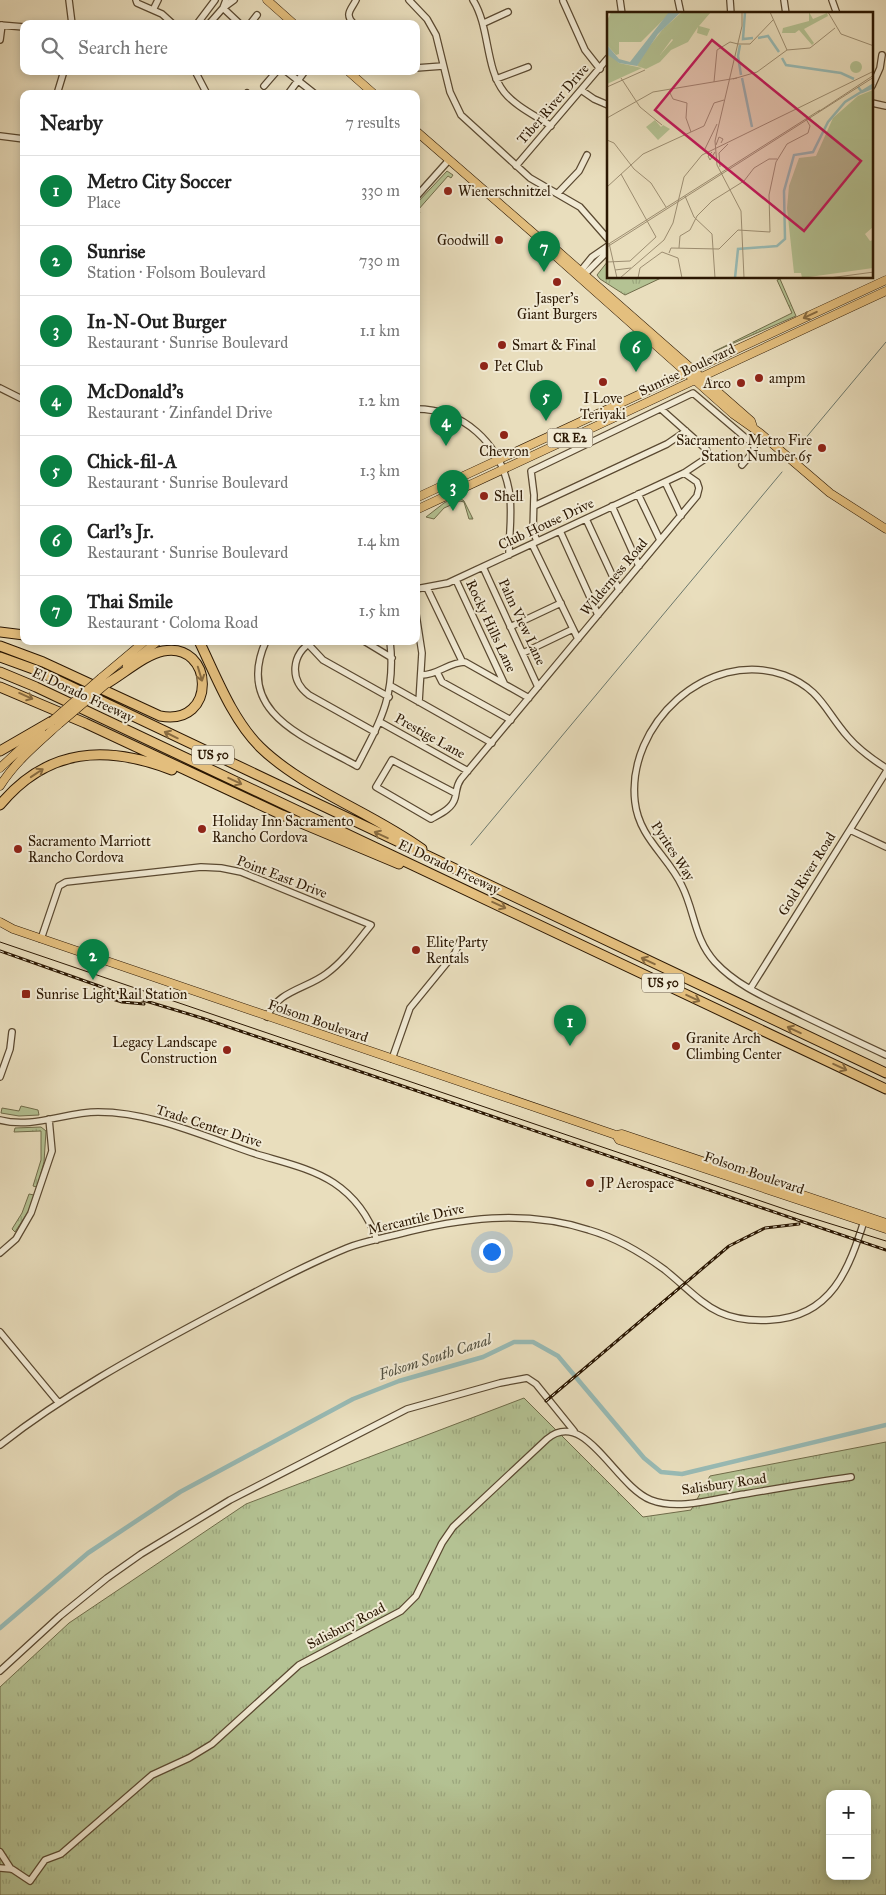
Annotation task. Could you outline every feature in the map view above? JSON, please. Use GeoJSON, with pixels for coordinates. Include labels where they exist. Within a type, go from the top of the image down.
{"type":"FeatureCollection","features":[{"type":"Feature","properties":{"kind":"highway"},"geometry":{"type":"LineString","coordinates":[[0,632],[20,634]]}},
{"type":"Feature","properties":{"kind":"highway"},"geometry":{"type":"LineString","coordinates":[[200,645],[238,717],[260,747],[288,770],[410,841],[426,854]]}},
{"type":"Feature","properties":{"kind":"highway"},"geometry":{"type":"LineString","coordinates":[[0,646],[43,662],[160,716],[179,717],[191,711],[201,696],[203,682],[202,673],[195,662],[183,653],[172,650],[161,651],[150,656],[104,681]]}},
{"type":"Feature","properties":{"kind":"highway","name":"El Dorado Freeway"},"geometry":{"type":"LineString","coordinates":[[0,657],[44,674],[886,1074]]}},
{"type":"Feature","properties":{"kind":"highway","name":"El Dorado Freeway"},"geometry":{"type":"LineString","coordinates":[[0,672],[36,687],[886,1089]]}},
{"type":"Feature","properties":{"kind":"highway"},"geometry":{"type":"LineString","coordinates":[[0,687],[85,723],[231,792],[395,864],[415,866]]}},
{"type":"Feature","properties":{"kind":"highway"},"geometry":{"type":"LineString","coordinates":[[0,751],[56,723]]}},
{"type":"Feature","properties":{"kind":"highway"},"geometry":{"type":"LineString","coordinates":[[0,805],[25,782],[47,767],[70,758],[95,754],[121,755],[150,761],[231,792]]}},
{"type":"Feature","properties":{"kind":"main road"},"geometry":{"type":"LineString","coordinates":[[267,0],[290,20]]}},
{"type":"Feature","properties":{"kind":"main road"},"geometry":{"type":"LineString","coordinates":[[353,75],[369,90]]}},
{"type":"Feature","properties":{"kind":"main road"},"geometry":{"type":"LineString","coordinates":[[420,135],[539,238],[541,243],[581,274],[690,370],[740,420],[753,427],[830,493],[886,529]]}},
{"type":"Feature","properties":{"kind":"main road"},"geometry":{"type":"LineString","coordinates":[[581,274],[671,359],[690,370]]}},
{"type":"Feature","properties":{"kind":"main road","name":"Sunrise Boulevard"},"geometry":{"type":"LineString","coordinates":[[420,496],[886,280]]}},
{"type":"Feature","properties":{"kind":"main road"},"geometry":{"type":"LineString","coordinates":[[830,317],[837,308],[868,294],[870,288]]}},
{"type":"Feature","properties":{"kind":"main road","name":"Sunrise Boulevard"},"geometry":{"type":"LineString","coordinates":[[420,508],[886,291]]}},
{"type":"Feature","properties":{"kind":"main road"},"geometry":{"type":"LineString","coordinates":[[671,359],[673,378]]}},
{"type":"Feature","properties":{"kind":"main road"},"geometry":{"type":"LineString","coordinates":[[716,371],[714,380],[717,391]]}},
{"type":"Feature","properties":{"kind":"main road"},"geometry":{"type":"LineString","coordinates":[[699,379],[717,391],[751,421],[753,427]]}},
{"type":"Feature","properties":{"kind":"main road"},"geometry":{"type":"LineString","coordinates":[[0,768],[56,723],[104,681],[141,645]]}},
{"type":"Feature","properties":{"kind":"main road"},"geometry":{"type":"LineString","coordinates":[[104,681],[153,645]]}},
{"type":"Feature","properties":{"kind":"main road"},"geometry":{"type":"LineString","coordinates":[[0,786],[56,723]]}},
{"type":"Feature","properties":{"kind":"main road","name":"Folsom Boulevard"},"geometry":{"type":"LineString","coordinates":[[0,922],[12,929],[267,1017],[616,1135],[622,1134],[865,1219],[886,1229]]}},
{"type":"Feature","properties":{"kind":"main road","name":"Folsom Boulevard"},"geometry":{"type":"LineString","coordinates":[[0,929],[12,929]]}},
{"type":"Feature","properties":{"kind":"main road","name":"Folsom Boulevard"},"geometry":{"type":"LineString","coordinates":[[865,1219],[886,1223]]}},
{"type":"Feature","properties":{"kind":"street"},"geometry":{"type":"LineString","coordinates":[[69,0],[72,20]]}},
{"type":"Feature","properties":{"kind":"street"},"geometry":{"type":"LineString","coordinates":[[136,0],[137,3],[153,10],[167,20]]}},
{"type":"Feature","properties":{"kind":"street"},"geometry":{"type":"LineString","coordinates":[[153,10],[158,0]]}},
{"type":"Feature","properties":{"kind":"street"},"geometry":{"type":"LineString","coordinates":[[200,20],[214,0]]}},
{"type":"Feature","properties":{"kind":"street"},"geometry":{"type":"LineString","coordinates":[[223,8],[226,0]]}},
{"type":"Feature","properties":{"kind":"street"},"geometry":{"type":"LineString","coordinates":[[212,20],[234,0]]}},
{"type":"Feature","properties":{"kind":"street"},"geometry":{"type":"LineString","coordinates":[[350,20],[348,14],[356,0]]}},
{"type":"Feature","properties":{"kind":"street"},"geometry":{"type":"LineString","coordinates":[[409,0],[432,27],[439,44],[450,92],[461,115],[536,182],[580,207],[607,238]]}},
{"type":"Feature","properties":{"kind":"street"},"geometry":{"type":"LineString","coordinates":[[474,0],[484,23],[496,79],[506,95],[551,126]]}},
{"type":"Feature","properties":{"kind":"street"},"geometry":{"type":"LineString","coordinates":[[563,1],[585,50],[600,69]]}},
{"type":"Feature","properties":{"kind":"street"},"geometry":{"type":"LineString","coordinates":[[210,6],[218,13]]}},
{"type":"Feature","properties":{"kind":"street"},"geometry":{"type":"LineString","coordinates":[[223,8],[236,20]]}},
{"type":"Feature","properties":{"kind":"street"},"geometry":{"type":"LineString","coordinates":[[484,23],[508,12]]}},
{"type":"Feature","properties":{"kind":"street"},"geometry":{"type":"LineString","coordinates":[[253,20],[257,15]]}},
{"type":"Feature","properties":{"kind":"street"},"geometry":{"type":"LineString","coordinates":[[0,40],[1,25],[20,27]]}},
{"type":"Feature","properties":{"kind":"street"},"geometry":{"type":"LineString","coordinates":[[874,82],[880,68],[882,55]]}},
{"type":"Feature","properties":{"kind":"street","name":"Tiber River Drive"},"geometry":{"type":"LineString","coordinates":[[516,166],[607,59]]}},
{"type":"Feature","properties":{"kind":"street"},"geometry":{"type":"LineString","coordinates":[[420,68],[443,66]]}},
{"type":"Feature","properties":{"kind":"street"},"geometry":{"type":"LineString","coordinates":[[496,79],[528,67]]}},
{"type":"Feature","properties":{"kind":"street"},"geometry":{"type":"LineString","coordinates":[[58,90],[63,75]]}},
{"type":"Feature","properties":{"kind":"street"},"geometry":{"type":"LineString","coordinates":[[197,75],[204,90]]}},
{"type":"Feature","properties":{"kind":"street"},"geometry":{"type":"LineString","coordinates":[[264,86],[274,75]]}},
{"type":"Feature","properties":{"kind":"street"},"geometry":{"type":"LineString","coordinates":[[291,75],[310,90]]}},
{"type":"Feature","properties":{"kind":"street"},"geometry":{"type":"LineString","coordinates":[[292,90],[303,75]]}},
{"type":"Feature","properties":{"kind":"street"},"geometry":{"type":"LineString","coordinates":[[581,90],[607,105]]}},
{"type":"Feature","properties":{"kind":"street"},"geometry":{"type":"LineString","coordinates":[[0,136],[20,138]]}},
{"type":"Feature","properties":{"kind":"street"},"geometry":{"type":"LineString","coordinates":[[558,194],[579,171],[587,155]]}},
{"type":"Feature","properties":{"kind":"street"},"geometry":{"type":"LineString","coordinates":[[420,193],[449,160]]}},
{"type":"Feature","properties":{"kind":"street"},"geometry":{"type":"LineString","coordinates":[[581,274],[598,251],[607,246]]}},
{"type":"Feature","properties":{"kind":"street"},"geometry":{"type":"LineString","coordinates":[[581,274],[607,252]]}},
{"type":"Feature","properties":{"kind":"street"},"geometry":{"type":"LineString","coordinates":[[1,391],[20,398]]}},
{"type":"Feature","properties":{"kind":"street"},"geometry":{"type":"LineString","coordinates":[[578,639],[560,603],[535,543],[533,531],[534,506],[530,475],[533,469],[693,394],[754,445],[754,451],[742,465]]}},
{"type":"Feature","properties":{"kind":"street"},"geometry":{"type":"LineString","coordinates":[[420,409],[444,412],[461,419],[483,438],[497,460],[508,484],[510,501],[509,555]]}},
{"type":"Feature","properties":{"kind":"street"},"geometry":{"type":"LineString","coordinates":[[534,506],[667,444],[686,431],[661,409]]}},
{"type":"Feature","properties":{"kind":"street","name":"Club House Drive"},"geometry":{"type":"LineString","coordinates":[[420,589],[456,580],[684,473],[705,459],[708,454],[706,449],[686,431]]}},
{"type":"Feature","properties":{"kind":"street","name":"Wilderness Road"},"geometry":{"type":"LineString","coordinates":[[455,794],[392,760],[376,787],[431,818],[444,812],[455,800],[458,783],[681,516],[698,492],[695,479],[684,473]]}},
{"type":"Feature","properties":{"kind":"street"},"geometry":{"type":"LineString","coordinates":[[665,482],[681,516]]}},
{"type":"Feature","properties":{"kind":"street"},"geometry":{"type":"LineString","coordinates":[[638,494],[660,540]]}},
{"type":"Feature","properties":{"kind":"street"},"geometry":{"type":"LineString","coordinates":[[612,506],[639,566]]}},
{"type":"Feature","properties":{"kind":"street"},"geometry":{"type":"LineString","coordinates":[[586,518],[619,590]]}},
{"type":"Feature","properties":{"kind":"street"},"geometry":{"type":"LineString","coordinates":[[560,531],[598,615]]}},
{"type":"Feature","properties":{"kind":"street","name":"Palm View Lane"},"geometry":{"type":"LineString","coordinates":[[483,567],[538,687]]}},
{"type":"Feature","properties":{"kind":"street","name":"Rocky Hills Lane"},"geometry":{"type":"LineString","coordinates":[[456,580],[504,683]]}},
{"type":"Feature","properties":{"kind":"street"},"geometry":{"type":"LineString","coordinates":[[427,588],[462,661],[530,697]]}},
{"type":"Feature","properties":{"kind":"street"},"geometry":{"type":"LineString","coordinates":[[510,627],[560,603]]}},
{"type":"Feature","properties":{"kind":"street"},"geometry":{"type":"LineString","coordinates":[[522,653],[573,629]]}},
{"type":"Feature","properties":{"kind":"street"},"geometry":{"type":"LineString","coordinates":[[419,702],[422,675],[420,632]]}},
{"type":"Feature","properties":{"kind":"street"},"geometry":{"type":"LineString","coordinates":[[265,645],[259,660],[260,686],[266,704],[279,721],[357,766],[380,722],[389,697],[392,658],[390,645]]}},
{"type":"Feature","properties":{"kind":"street"},"geometry":{"type":"LineString","coordinates":[[308,645],[298,656],[295,668],[296,678],[302,689],[309,695],[375,732]]}},
{"type":"Feature","properties":{"kind":"street"},"geometry":{"type":"LineString","coordinates":[[312,645],[323,660],[389,697]]}},
{"type":"Feature","properties":{"kind":"street"},"geometry":{"type":"LineString","coordinates":[[371,645],[392,658]]}},
{"type":"Feature","properties":{"kind":"street"},"geometry":{"type":"LineString","coordinates":[[422,675],[437,672],[462,661]]}},
{"type":"Feature","properties":{"kind":"street","name":"Pyrites Way"},"geometry":{"type":"LineString","coordinates":[[886,768],[853,743],[827,707],[811,691],[789,677],[760,670],[731,671],[703,680],[678,699],[649,734],[640,752],[634,779],[635,802],[641,826],[651,844],[673,871],[682,886],[696,931],[703,946],[718,966],[750,989],[886,1054]]}},
{"type":"Feature","properties":{"kind":"street"},"geometry":{"type":"LineString","coordinates":[[437,672],[442,682],[511,720]]}},
{"type":"Feature","properties":{"kind":"street"},"geometry":{"type":"LineString","coordinates":[[390,686],[492,743]]}},
{"type":"Feature","properties":{"kind":"street","name":"Prestige Lane"},"geometry":{"type":"LineString","coordinates":[[380,722],[468,772]]}},
{"type":"Feature","properties":{"kind":"street","name":"Gold River Road"},"geometry":{"type":"LineString","coordinates":[[750,989],[886,772]]}},
{"type":"Feature","properties":{"kind":"street"},"geometry":{"type":"LineString","coordinates":[[850,830],[886,847]]}},
{"type":"Feature","properties":{"kind":"street","name":"Point East Drive"},"geometry":{"type":"LineString","coordinates":[[41,939],[59,886],[66,882],[201,867],[241,872],[371,925],[333,968],[318,979],[277,1000],[267,1017]]}},
{"type":"Feature","properties":{"kind":"street"},"geometry":{"type":"LineString","coordinates":[[392,1059],[410,1008],[455,953],[460,941]]}},
{"type":"Feature","properties":{"kind":"street"},"geometry":{"type":"LineString","coordinates":[[0,1077],[11,1043],[12,1032]]}},
{"type":"Feature","properties":{"kind":"street","name":"Trade Center Drive"},"geometry":{"type":"LineString","coordinates":[[0,1120],[19,1123],[49,1120],[88,1112],[132,1116],[170,1125],[310,1172],[335,1184],[352,1198],[368,1220],[377,1240]]}},
{"type":"Feature","properties":{"kind":"street"},"geometry":{"type":"LineString","coordinates":[[0,1253],[16,1239],[31,1213],[52,1151],[49,1120]]}},
{"type":"Feature","properties":{"kind":"street","name":"Mercantile Drive"},"geometry":{"type":"LineString","coordinates":[[0,1445],[58,1402],[117,1366],[259,1290],[349,1247],[462,1220],[513,1217],[555,1221],[597,1232],[635,1250],[664,1270],[695,1298],[726,1316],[748,1320],[772,1320],[801,1313],[835,1290],[845,1275],[865,1219]]}},
{"type":"Feature","properties":{"kind":"street"},"geometry":{"type":"LineString","coordinates":[[0,1332],[58,1402]]}},
{"type":"Feature","properties":{"kind":"street"},"geometry":{"type":"LineString","coordinates":[[0,1671],[73,1605],[141,1554],[247,1491],[311,1457],[356,1437],[398,1412],[487,1386],[527,1378],[536,1384],[574,1431]]}},
{"type":"Feature","properties":{"kind":"street","name":"Salisbury Road"},"geometry":{"type":"LineString","coordinates":[[0,1868],[12,1869],[30,1880],[45,1860],[60,1854],[142,1782],[158,1771],[189,1758],[212,1744],[299,1665],[401,1611],[418,1592],[442,1543],[459,1520],[552,1435],[562,1431],[574,1431],[587,1439],[637,1492],[661,1503],[699,1501],[851,1477]]}},
{"type":"Feature","properties":{"kind":"street"},"geometry":{"type":"LineString","coordinates":[[0,1852],[12,1869]]}},
{"type":"Feature","properties":{"kind":"green space"},"geometry":{"type":"Polygon","coordinates":[[[447,171],[453,175],[451,178],[448,176],[420,208],[420,200],[447,171]]]}},
{"type":"Feature","properties":{"kind":"green space"},"geometry":{"type":"Polygon","coordinates":[[[607,262],[607,279],[659,279],[625,295],[600,279],[597,275],[607,262]]]}},
{"type":"Feature","properties":{"kind":"green space"},"geometry":{"type":"Polygon","coordinates":[[[780,279],[796,316],[713,352],[792,313],[777,280],[780,279]]]}},
{"type":"Feature","properties":{"kind":"green space"},"geometry":{"type":"Polygon","coordinates":[[[457,496],[464,501],[473,519],[469,519],[464,502],[460,501],[444,508],[434,519],[426,517],[444,503],[457,496]]]}},
{"type":"Feature","properties":{"kind":"green space"},"geometry":{"type":"Polygon","coordinates":[[[21,1106],[38,1110],[39,1115],[19,1116],[1,1113],[2,1108],[19,1111],[21,1106]]]}},
{"type":"Feature","properties":{"kind":"green space"},"geometry":{"type":"Polygon","coordinates":[[[41,1127],[46,1131],[44,1162],[37,1187],[33,1186],[41,1160],[41,1131],[14,1132],[15,1128],[41,1127]]]}},
{"type":"Feature","properties":{"kind":"green space"},"geometry":{"type":"Polygon","coordinates":[[[29,1194],[34,1195],[28,1212],[15,1232],[12,1229],[22,1213],[29,1194]]]}},
{"type":"Feature","properties":{"kind":"green space"},"geometry":{"type":"Polygon","coordinates":[[[524,1398],[643,1517],[691,1510],[710,1476],[886,1442],[886,1895],[0,1895],[0,1687],[69,1623],[246,1504],[524,1398]]]}},
{"type":"Feature","properties":{"kind":"waterway"},"geometry":{"type":"LineString","coordinates":[[799,446],[886,342]]}},
{"type":"Feature","properties":{"kind":"waterway"},"geometry":{"type":"LineString","coordinates":[[471,845],[782,472]]}},
{"type":"Feature","properties":{"kind":"waterway","name":"Folsom South Canal"},"geometry":{"type":"LineString","coordinates":[[0,1628],[88,1553],[180,1492],[353,1399],[399,1381],[483,1357],[514,1342],[533,1342],[558,1356],[644,1458],[661,1472],[682,1474],[886,1425]]}},
{"type":"Feature","properties":{"kind":"tram line"},"geometry":{"type":"LineString","coordinates":[[0,942],[799,1214],[886,1241]]}},
{"type":"Feature","properties":{"kind":"railway"},"geometry":{"type":"LineString","coordinates":[[0,951],[116,992],[205,1019],[886,1250]]}},
{"type":"Feature","properties":{"kind":"railway"},"geometry":{"type":"LineString","coordinates":[[103,996],[122,1002],[144,1004]]}},
{"type":"Feature","properties":{"kind":"railway"},"geometry":{"type":"LineString","coordinates":[[546,1401],[729,1246],[765,1228],[799,1224]]}},
{"type":"Feature","properties":{"kind":"place","name":"Wienerschnitzel"},"geometry":{"type":"Point","coordinates":[448,191]}},
{"type":"Feature","properties":{"kind":"place","name":"Goodwill"},"geometry":{"type":"Point","coordinates":[499,240]}},
{"type":"Feature","properties":{"kind":"place","name":"Thai Smile"},"geometry":{"type":"Point","coordinates":[544,272]}},
{"type":"Feature","properties":{"kind":"place","name":"Jasper's Giant Burgers"},"geometry":{"type":"Point","coordinates":[557,282]}},
{"type":"Feature","properties":{"kind":"place","name":"Smart & Final"},"geometry":{"type":"Point","coordinates":[502,345]}},
{"type":"Feature","properties":{"kind":"place","name":"Pet Club"},"geometry":{"type":"Point","coordinates":[484,366]}},
{"type":"Feature","properties":{"kind":"place","name":"Carl's Jr."},"geometry":{"type":"Point","coordinates":[636,372]}},
{"type":"Feature","properties":{"kind":"place","name":"ampm"},"geometry":{"type":"Point","coordinates":[759,378]}},
{"type":"Feature","properties":{"kind":"place","name":"I Love Teriyaki"},"geometry":{"type":"Point","coordinates":[603,382]}},
{"type":"Feature","properties":{"kind":"place","name":"Arco"},"geometry":{"type":"Point","coordinates":[741,383]}},
{"type":"Feature","properties":{"kind":"place","name":"Chick-fil-A"},"geometry":{"type":"Point","coordinates":[546,421]}},
{"type":"Feature","properties":{"kind":"place","name":"Chevron"},"geometry":{"type":"Point","coordinates":[504,435]}},
{"type":"Feature","properties":{"kind":"place","name":"McDonald's"},"geometry":{"type":"Point","coordinates":[446,446]}},
{"type":"Feature","properties":{"kind":"place","name":"Sacramento Metro Fire Station Number 65"},"geometry":{"type":"Point","coordinates":[822,448]}},
{"type":"Feature","properties":{"kind":"place","name":"Shell"},"geometry":{"type":"Point","coordinates":[484,496]}},
{"type":"Feature","properties":{"kind":"place","name":"In-N-Out Burger"},"geometry":{"type":"Point","coordinates":[453,511]}},
{"type":"Feature","properties":{"kind":"place","name":"Holiday Inn Sacramento Rancho Cordova"},"geometry":{"type":"Point","coordinates":[202,829]}},
{"type":"Feature","properties":{"kind":"place","name":"Sacramento Marriott Rancho Cordova"},"geometry":{"type":"Point","coordinates":[18,849]}},
{"type":"Feature","properties":{"kind":"place","name":"Elite Party Rentals"},"geometry":{"type":"Point","coordinates":[416,950]}},
{"type":"Feature","properties":{"kind":"place","name":"Sunrise"},"geometry":{"type":"Point","coordinates":[93,980]}},
{"type":"Feature","properties":{"kind":"place","name":"Sunrise Light Rail Station"},"geometry":{"type":"Point","coordinates":[26,994]}},
{"type":"Feature","properties":{"kind":"place","name":"Metro City Soccer"},"geometry":{"type":"Point","coordinates":[570,1046]}},
{"type":"Feature","properties":{"kind":"place","name":"Granite Arch Climbing Center"},"geometry":{"type":"Point","coordinates":[676,1046]}},
{"type":"Feature","properties":{"kind":"place","name":"Legacy Landscape Construction"},"geometry":{"type":"Point","coordinates":[227,1050]}},
{"type":"Feature","properties":{"kind":"place","name":"JP Aerospace"},"geometry":{"type":"Point","coordinates":[590,1183]}}]}
